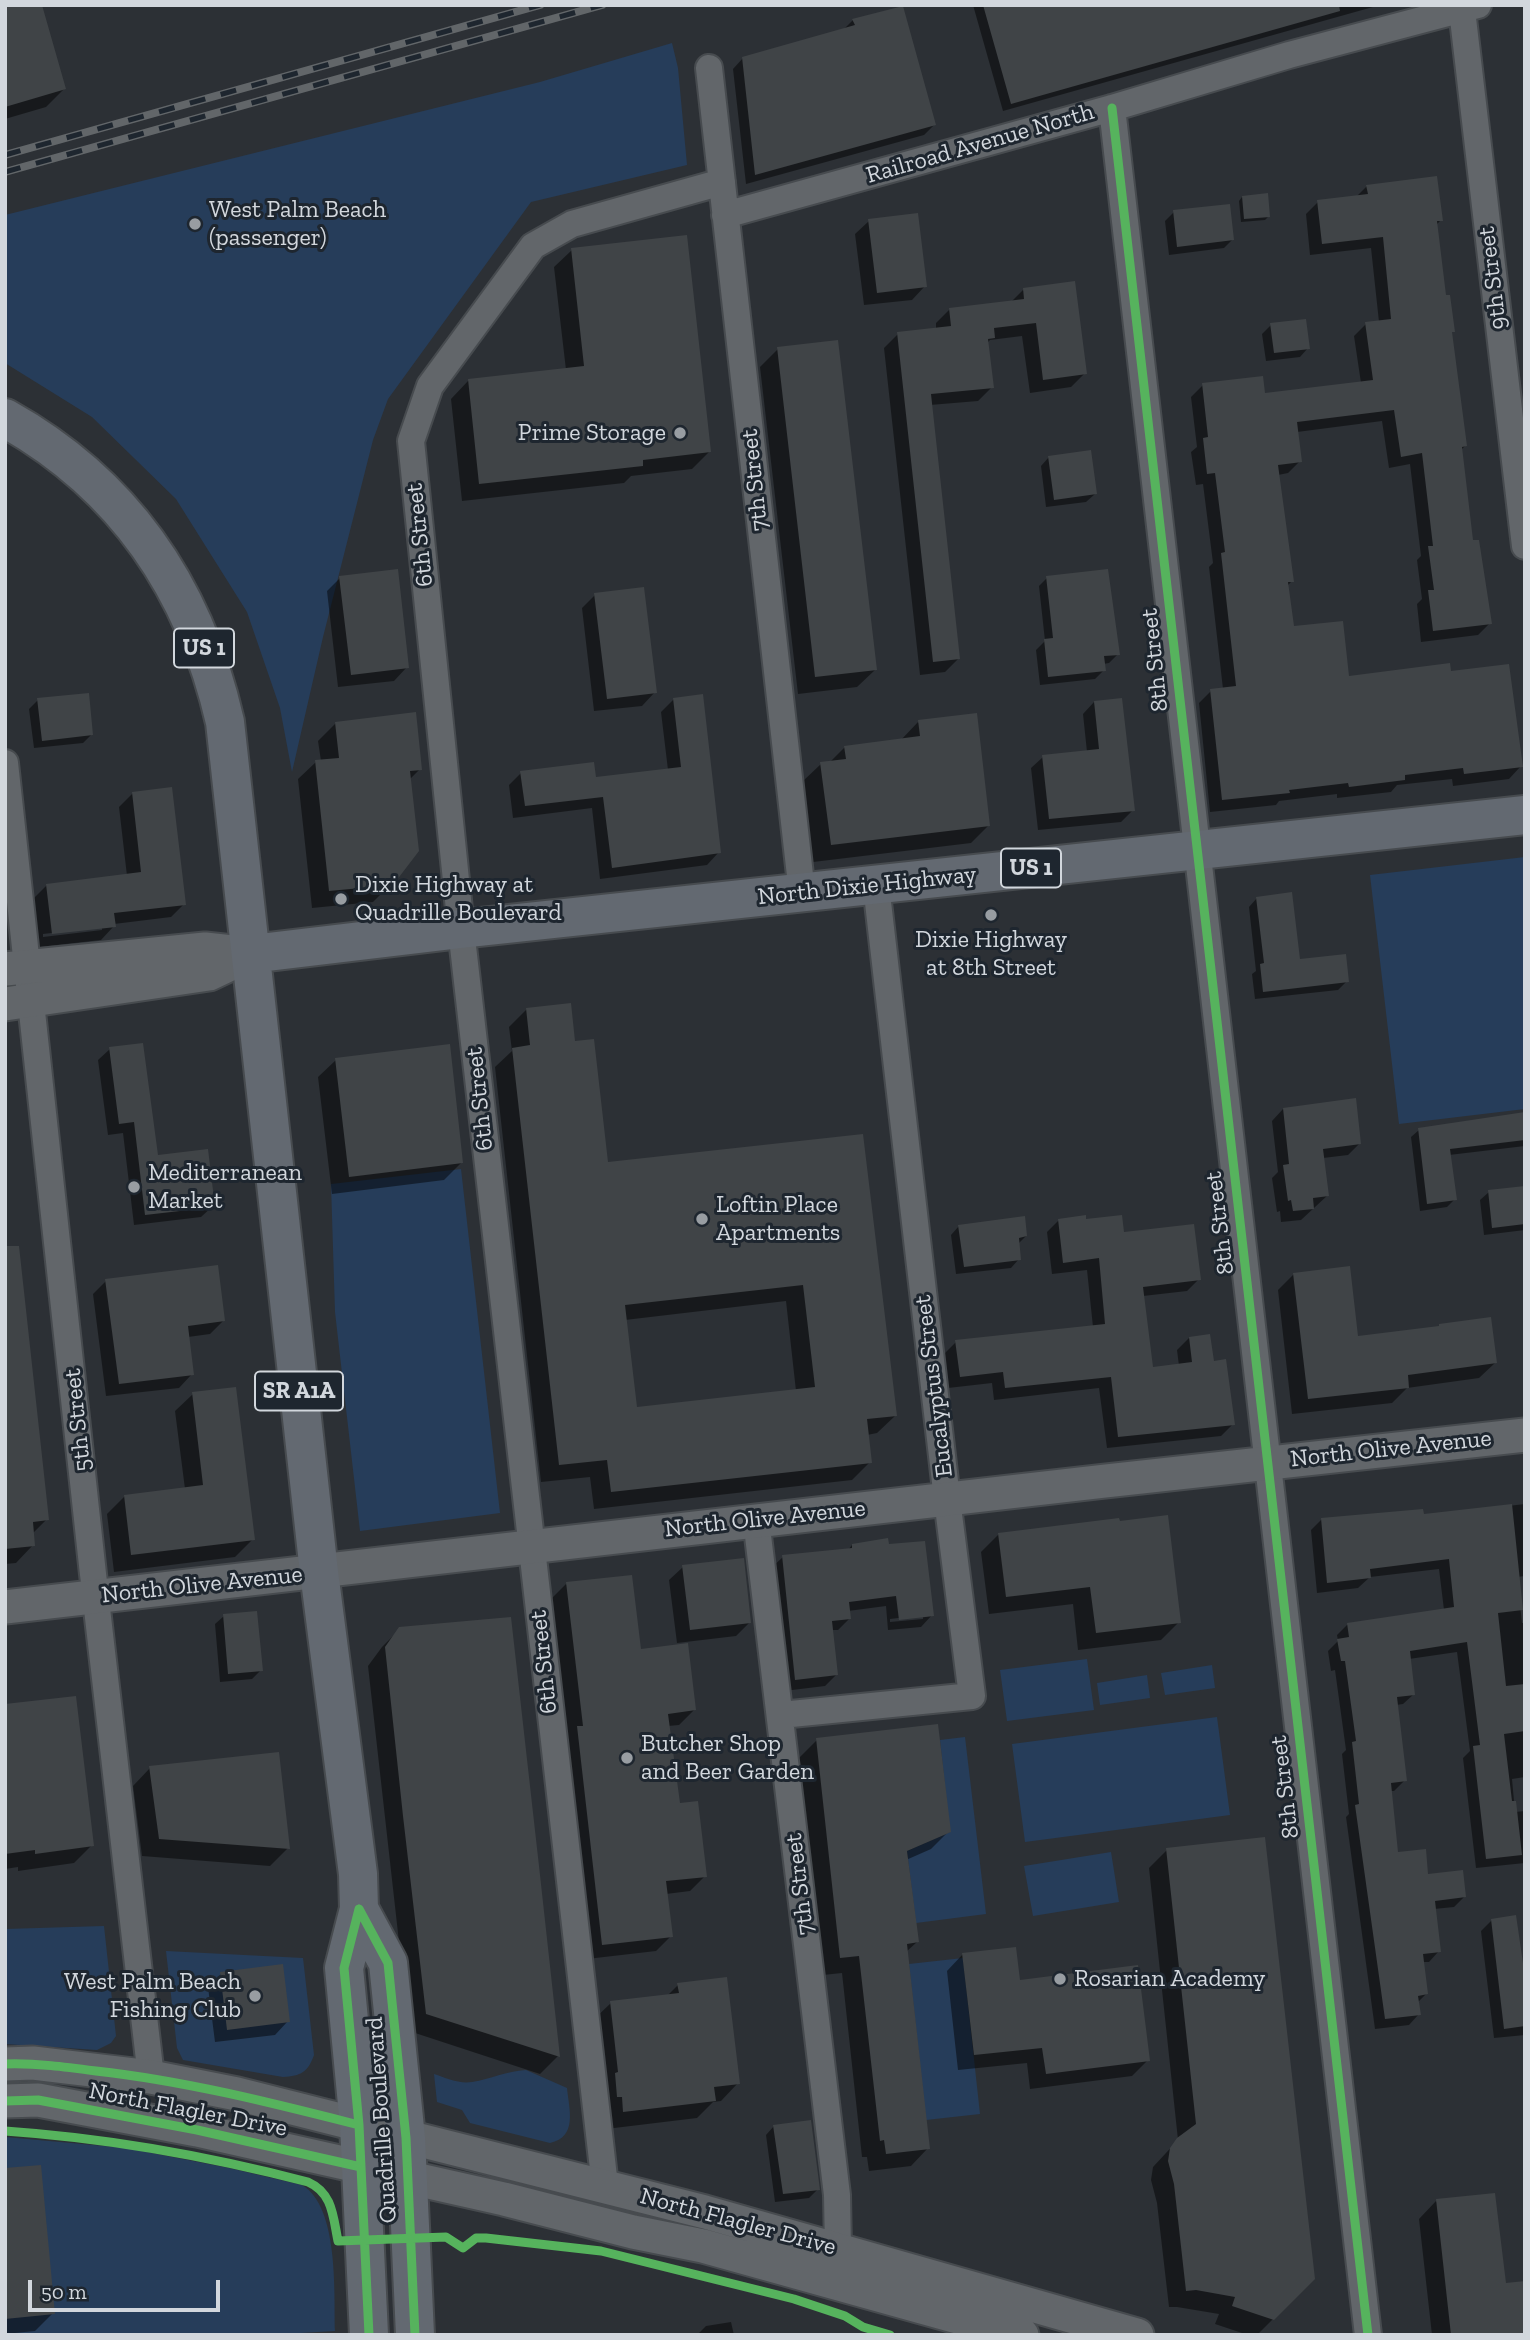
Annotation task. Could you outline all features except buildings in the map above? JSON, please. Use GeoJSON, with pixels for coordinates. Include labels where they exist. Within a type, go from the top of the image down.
{"type":"FeatureCollection","features":[{"type":"Feature","properties":{"kind":"main road","name":"US 1"},"geometry":{"type":"LineString","coordinates":[[5,418],[57,450],[94,482],[129,518],[180,594],[215,679],[225,723],[251,954]]}},
{"type":"Feature","properties":{"kind":"main road","name":"North Dixie Highway"},"geometry":{"type":"LineString","coordinates":[[251,954],[1525,814]]}},
{"type":"Feature","properties":{"kind":"main road","name":"SR A1A"},"geometry":{"type":"LineString","coordinates":[[251,954],[318,1572],[358,1874],[359,1909],[344,1968],[359,2125]]}},
{"type":"Feature","properties":{"kind":"main road","name":"Quadrille Boulevard"},"geometry":{"type":"LineString","coordinates":[[359,1909],[388,1963],[406,2138],[415,2335]]}},
{"type":"Feature","properties":{"kind":"main road","name":"Quadrille Boulevard"},"geometry":{"type":"LineString","coordinates":[[359,2125],[369,2335]]}},
{"type":"Feature","properties":{"kind":"street","name":"Railroad Avenue North"},"geometry":{"type":"LineString","coordinates":[[725,215],[1112,108],[1289,55],[1470,8]]}},
{"type":"Feature","properties":{"kind":"street","name":"9th Street"},"geometry":{"type":"LineString","coordinates":[[1470,8],[1525,546]]}},
{"type":"Feature","properties":{"kind":"street","name":"7th Street"},"geometry":{"type":"LineString","coordinates":[[709,68],[802,893]]}},
{"type":"Feature","properties":{"kind":"street","name":"8th Street"},"geometry":{"type":"LineString","coordinates":[[1112,108],[1368,2335]]}},
{"type":"Feature","properties":{"kind":"street","name":"6th Street"},"geometry":{"type":"LineString","coordinates":[[605,2186],[461,929],[411,441],[430,386],[533,246],[572,224],[722,182]]}},
{"type":"Feature","properties":{"kind":"street","name":"5th Street"},"geometry":{"type":"LineString","coordinates":[[5,763],[18,1002],[96,1597],[151,2077]]}},
{"type":"Feature","properties":{"kind":"street","name":"Eucalyptus Street"},"geometry":{"type":"LineString","coordinates":[[781,1716],[972,1696],[876,885]]}},
{"type":"Feature","properties":{"kind":"street","name":"North Dixie Highway"},"geometry":{"type":"LineString","coordinates":[[16,968],[205,949],[251,954]]}},
{"type":"Feature","properties":{"kind":"street","name":"North Dixie Highway"},"geometry":{"type":"LineString","coordinates":[[18,1002],[209,974],[251,954]]}},
{"type":"Feature","properties":{"kind":"street","name":"North Olive Avenue"},"geometry":{"type":"LineString","coordinates":[[5,1606],[318,1572],[756,1519],[1525,1435]]}},
{"type":"Feature","properties":{"kind":"street","name":"7th Street"},"geometry":{"type":"LineString","coordinates":[[756,1519],[837,2195],[838,2250]]}},
{"type":"Feature","properties":{"kind":"street","name":"North Flagler Drive"},"geometry":{"type":"LineString","coordinates":[[5,2064],[33,2063],[151,2077],[237,2094],[605,2186],[1137,2335]]}},
{"type":"Feature","properties":{"kind":"street","name":"North Flagler Drive"},"geometry":{"type":"LineString","coordinates":[[5,2101],[38,2100],[197,2130],[361,2167],[633,2232],[703,2246],[1021,2335]]}},
{"type":"Feature","properties":{"kind":"shaded area"},"geometry":{"type":"Polygon","coordinates":[[[672,43],[678,68],[687,165],[531,202],[388,399],[373,440],[292,772],[280,708],[247,612],[176,499],[92,417],[5,363],[5,215],[540,82],[672,43]]]}},
{"type":"Feature","properties":{"kind":"shaded area"},"geometry":{"type":"Polygon","coordinates":[[[1525,857],[1525,1109],[1399,1124],[1370,875],[1525,857]]]}},
{"type":"Feature","properties":{"kind":"shaded area"},"geometry":{"type":"Polygon","coordinates":[[[461,1169],[500,1513],[360,1531],[335,1312],[331,1184],[461,1169]]]}},
{"type":"Feature","properties":{"kind":"shaded area"},"geometry":{"type":"Polygon","coordinates":[[[1087,1659],[1094,1710],[1007,1721],[1000,1670],[1087,1659]]]}},
{"type":"Feature","properties":{"kind":"shaded area"},"geometry":{"type":"Polygon","coordinates":[[[1212,1665],[1215,1688],[1165,1695],[1161,1673],[1212,1665]]]}},
{"type":"Feature","properties":{"kind":"shaded area"},"geometry":{"type":"Polygon","coordinates":[[[1147,1675],[1150,1698],[1100,1705],[1097,1683],[1147,1675]]]}},
{"type":"Feature","properties":{"kind":"shaded area"},"geometry":{"type":"Polygon","coordinates":[[[1217,1717],[1230,1815],[1025,1842],[1012,1744],[1217,1717]]]}},
{"type":"Feature","properties":{"kind":"shaded area"},"geometry":{"type":"Polygon","coordinates":[[[965,1737],[986,1914],[916,1923],[907,1851],[950,1832],[940,1740],[965,1737]]]}},
{"type":"Feature","properties":{"kind":"shaded area"},"geometry":{"type":"Polygon","coordinates":[[[1111,1852],[1119,1902],[1033,1916],[1024,1866],[1111,1852]]]}},
{"type":"Feature","properties":{"kind":"shaded area"},"geometry":{"type":"Polygon","coordinates":[[[104,1926],[116,2036],[111,2043],[97,2050],[5,2044],[5,1929],[104,1926]]]}},
{"type":"Feature","properties":{"kind":"shaded area"},"geometry":{"type":"Polygon","coordinates":[[[166,1951],[303,1958],[314,2055],[306,2069],[295,2076],[283,2077],[183,2060],[177,2048],[166,1951]]]}},
{"type":"Feature","properties":{"kind":"shaded area"},"geometry":{"type":"Polygon","coordinates":[[[963,1958],[980,2114],[926,2120],[909,1964],[963,1958]]]}},
{"type":"Feature","properties":{"kind":"shaded area"},"geometry":{"type":"Polygon","coordinates":[[[526,2070],[567,2088],[570,2121],[565,2135],[559,2140],[550,2143],[470,2123],[462,2110],[437,2102],[434,2074],[467,2082],[526,2070]]]}},
{"type":"Feature","properties":{"kind":"shaded area"},"geometry":{"type":"Polygon","coordinates":[[[5,2137],[126,2148],[302,2185],[314,2196],[323,2212],[328,2231],[334,2273],[335,2331],[267,2335],[5,2335],[5,2137]]]}},
{"type":"Feature","properties":{"kind":"railway"},"geometry":{"type":"LineString","coordinates":[[5,155],[540,5]]}},
{"type":"Feature","properties":{"kind":"railway"},"geometry":{"type":"LineString","coordinates":[[5,172],[602,5]]}},
{"type":"Feature","properties":{"kind":"cycle path"},"geometry":{"type":"LineString","coordinates":[[1112,108],[1368,2335]]}},
{"type":"Feature","properties":{"kind":"cycle path"},"geometry":{"type":"LineString","coordinates":[[359,1909],[388,1963],[406,2138],[415,2335]]}},
{"type":"Feature","properties":{"kind":"cycle path"},"geometry":{"type":"LineString","coordinates":[[359,1909],[344,1968],[359,2125],[369,2335]]}},
{"type":"Feature","properties":{"kind":"cycle path"},"geometry":{"type":"LineString","coordinates":[[5,2064],[130,2075],[261,2101],[359,2125]]}},
{"type":"Feature","properties":{"kind":"cycle path"},"geometry":{"type":"LineString","coordinates":[[5,2101],[38,2100],[197,2130],[361,2167]]}},
{"type":"Feature","properties":{"kind":"cycle path"},"geometry":{"type":"LineString","coordinates":[[5,2131],[158,2149],[308,2182],[323,2192],[327,2199],[338,2241],[446,2237],[463,2248],[476,2238],[486,2238],[601,2251],[794,2299],[890,2335]]}},
{"type":"Feature","properties":{"kind":"place","name":"West Palm Beach (passenger)"},"geometry":{"type":"Point","coordinates":[195,224]}},
{"type":"Feature","properties":{"kind":"place","name":"Prime Storage"},"geometry":{"type":"Point","coordinates":[680,433]}},
{"type":"Feature","properties":{"kind":"place","name":"Dixie Highway at Quadrille Boulevard"},"geometry":{"type":"Point","coordinates":[341,899]}},
{"type":"Feature","properties":{"kind":"place","name":"Dixie Highway at 8th Street"},"geometry":{"type":"Point","coordinates":[991,915]}},
{"type":"Feature","properties":{"kind":"place","name":"Mediterranean Market"},"geometry":{"type":"Point","coordinates":[134,1187]}},
{"type":"Feature","properties":{"kind":"place","name":"Loftin Place Apartments"},"geometry":{"type":"Point","coordinates":[702,1219]}},
{"type":"Feature","properties":{"kind":"place","name":"Butcher Shop and Beer Garden"},"geometry":{"type":"Point","coordinates":[627,1758]}},
{"type":"Feature","properties":{"kind":"place","name":"Rosarian Academy"},"geometry":{"type":"Point","coordinates":[1060,1979]}},
{"type":"Feature","properties":{"kind":"place","name":"West Palm Beach Fishing Club"},"geometry":{"type":"Point","coordinates":[255,1996]}}]}
